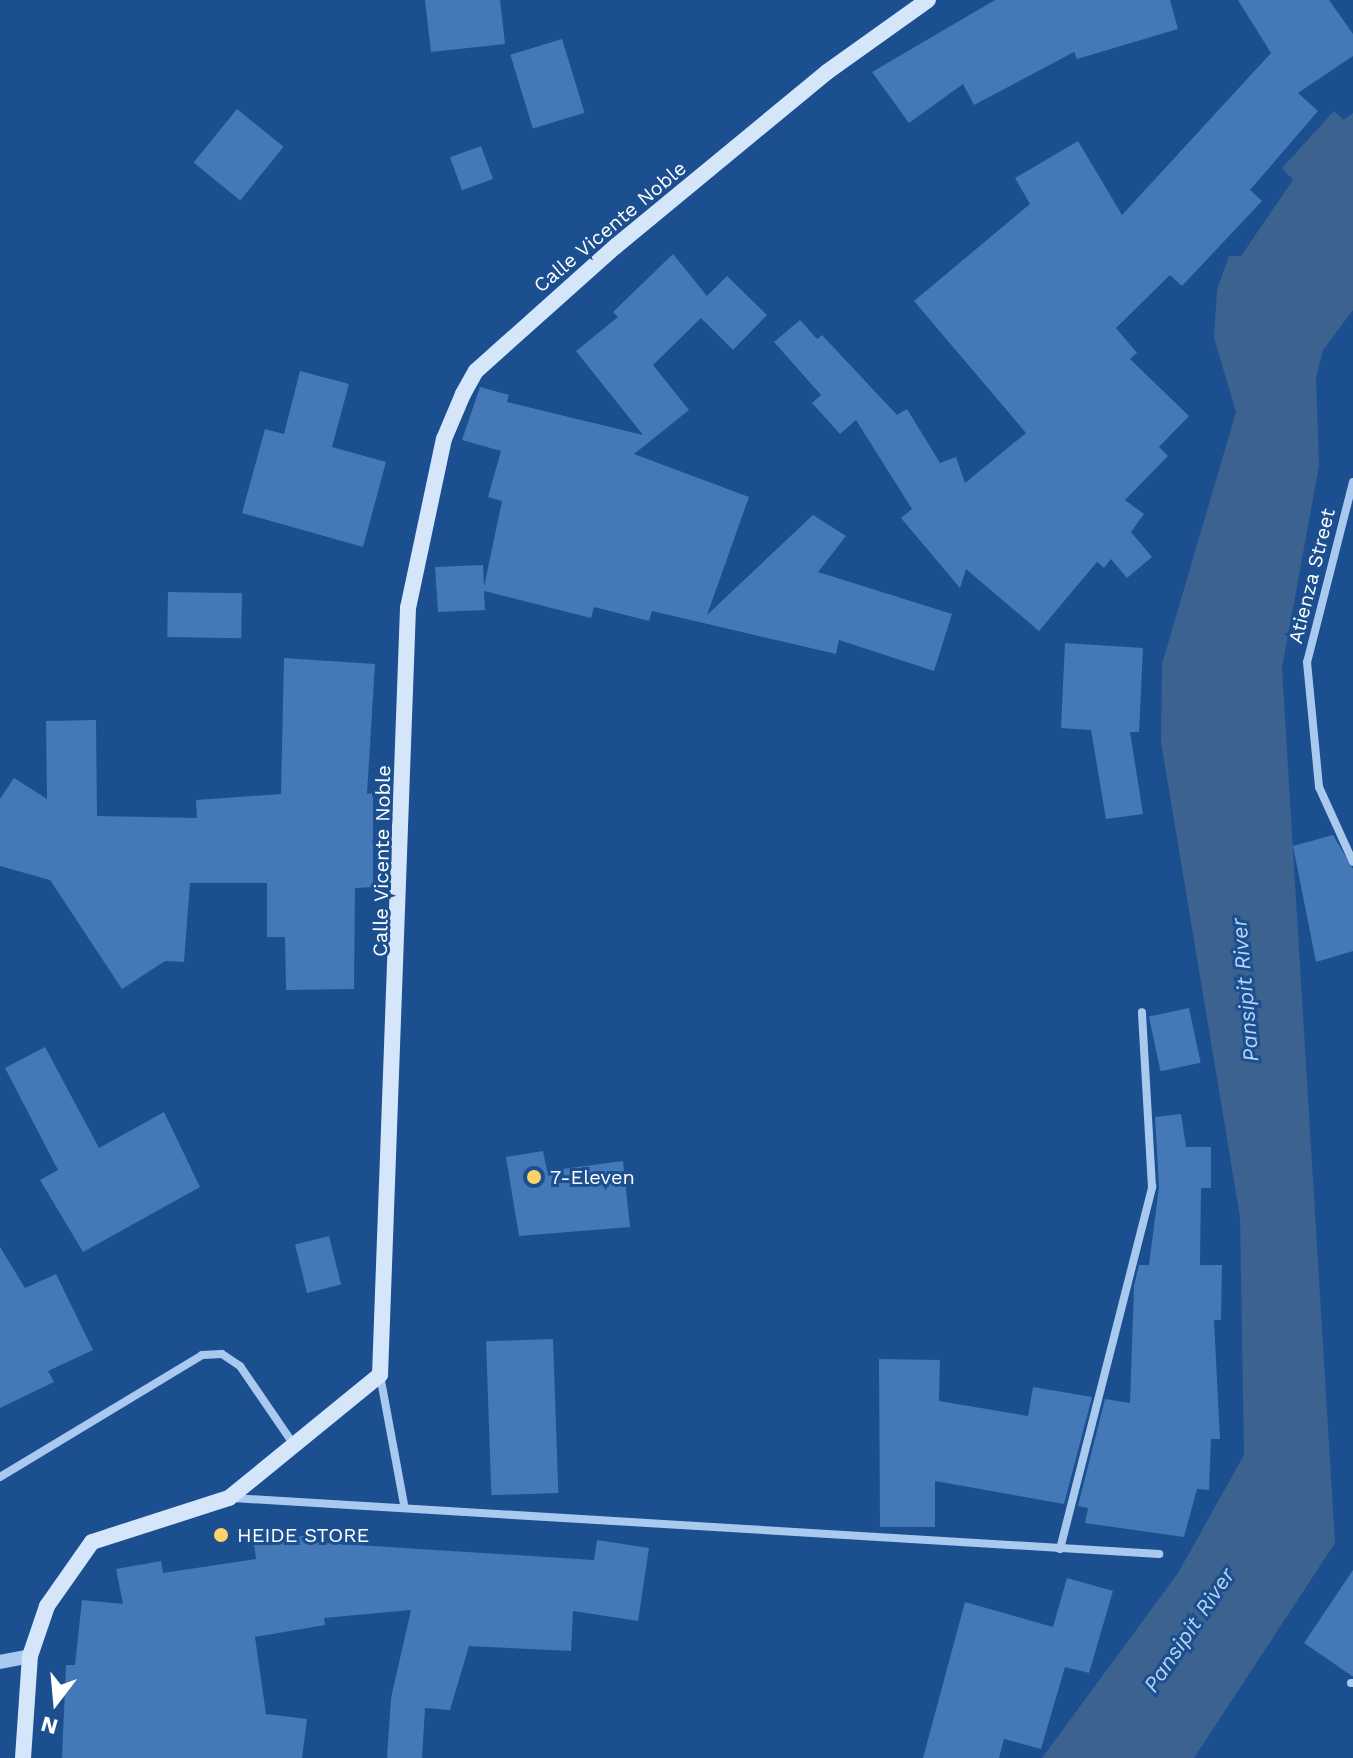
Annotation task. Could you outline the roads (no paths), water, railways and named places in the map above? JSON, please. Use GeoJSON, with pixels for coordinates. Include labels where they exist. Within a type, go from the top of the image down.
{"type":"FeatureCollection","features":[{"type":"Feature","properties":{"kind":"main road","name":"Calle Vicente Noble"},"geometry":{"type":"LineString","coordinates":[[380,1375],[408,608],[444,439],[476,371],[493,355],[815,81],[928,0]]}},
{"type":"Feature","properties":{"kind":"main road"},"geometry":{"type":"LineString","coordinates":[[23,1758],[30,1656],[47,1606],[92,1542],[229,1498],[380,1375]]}},
{"type":"Feature","properties":{"kind":"street","name":"Atienza Street"},"geometry":{"type":"LineString","coordinates":[[1353,482],[1307,662],[1319,787],[1353,862]]}},
{"type":"Feature","properties":{"kind":"street"},"geometry":{"type":"LineString","coordinates":[[1060,1549],[1152,1187],[1142,1012]]}},
{"type":"Feature","properties":{"kind":"street"},"geometry":{"type":"LineString","coordinates":[[0,1477],[202,1355],[222,1354],[240,1366],[294,1445]]}},
{"type":"Feature","properties":{"kind":"street"},"geometry":{"type":"LineString","coordinates":[[380,1375],[404,1504]]}},
{"type":"Feature","properties":{"kind":"street"},"geometry":{"type":"LineString","coordinates":[[229,1498],[404,1504],[1159,1554]]}},
{"type":"Feature","properties":{"kind":"street"},"geometry":{"type":"LineString","coordinates":[[0,1662],[30,1656]]}},
{"type":"Feature","properties":{"kind":"water","name":"Pansipit River"},"geometry":{"type":"Polygon","coordinates":[[[1334,111],[1344,120],[1353,113],[1353,310],[1323,350],[1316,378],[1319,466],[1282,668],[1335,1543],[1194,1758],[1042,1758],[1178,1573],[1244,1455],[1240,1217],[1161,742],[1162,664],[1236,412],[1214,338],[1217,290],[1229,256],[1241,256],[1293,180],[1282,168],[1334,111]]]}},
{"type":"Feature","properties":{"kind":"place","name":"7-Eleven"},"geometry":{"type":"Point","coordinates":[534,1177]}},
{"type":"Feature","properties":{"kind":"place","name":"HEIDE STORE"},"geometry":{"type":"Point","coordinates":[221,1535]}}]}
